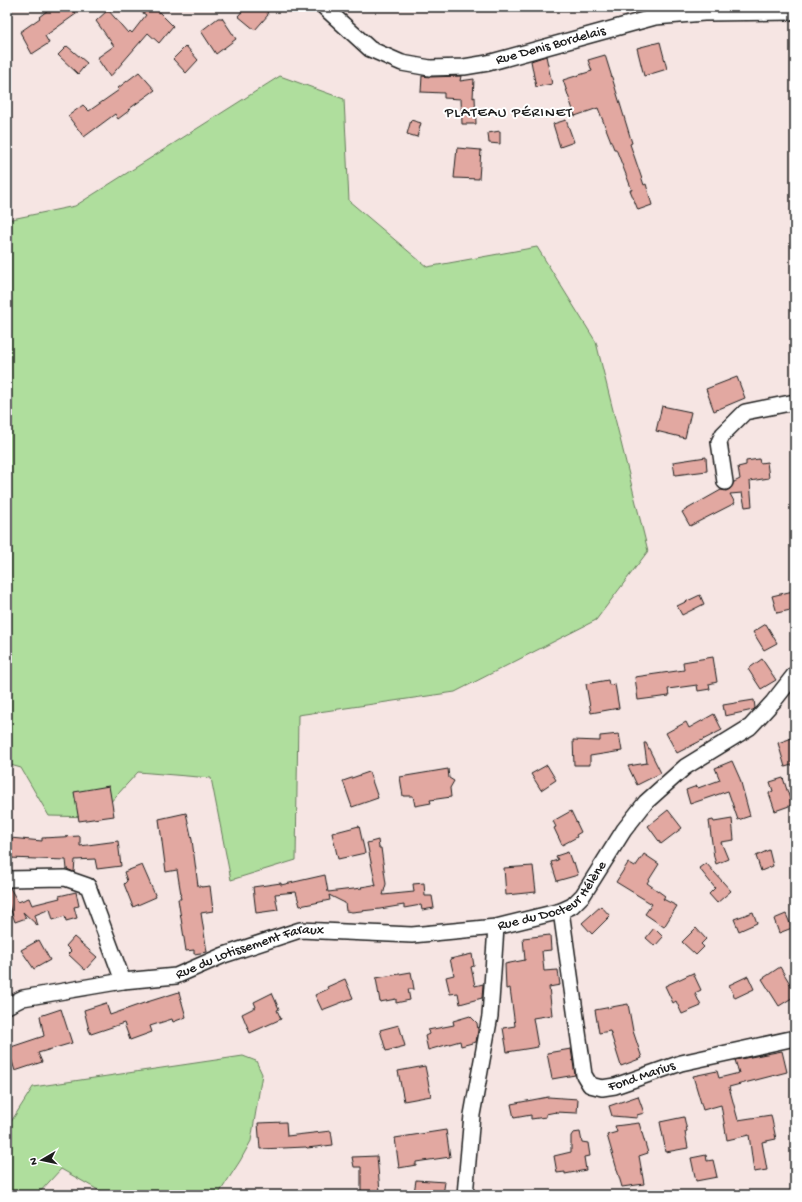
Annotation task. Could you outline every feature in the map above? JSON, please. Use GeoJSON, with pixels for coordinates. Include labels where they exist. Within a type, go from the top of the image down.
{"type":"FeatureCollection","features":[{"type":"Feature","properties":{"kind":"street","name":"Rue Denis Bordelais"},"geometry":{"type":"LineString","coordinates":[[324,7],[370,49],[402,63],[430,68],[464,67],[488,63],[655,17],[704,12],[795,12]]}},
{"type":"Feature","properties":{"kind":"street"},"geometry":{"type":"LineString","coordinates":[[725,482],[719,442],[723,434],[745,412],[795,402]]}},
{"type":"Feature","properties":{"kind":"street","name":"Rue du Docteur Hélène"},"geometry":{"type":"LineString","coordinates":[[465,1195],[472,1115],[490,1016],[496,927],[561,911],[572,906],[583,895],[624,830],[646,802],[685,767],[750,727],[773,702],[795,674]]}},
{"type":"Feature","properties":{"kind":"street"},"geometry":{"type":"LineString","coordinates":[[7,879],[65,878],[88,886],[123,981]]}},
{"type":"Feature","properties":{"kind":"street","name":"Fond Marius"},"geometry":{"type":"LineString","coordinates":[[561,911],[584,1075],[590,1085],[602,1088],[615,1086],[681,1063],[795,1038]]}},
{"type":"Feature","properties":{"kind":"street","name":"Rue du Lotissement Faraux"},"geometry":{"type":"LineString","coordinates":[[7,1006],[22,998],[123,981],[176,976],[224,955],[300,930],[412,935],[496,927]]}},
{"type":"Feature","properties":{"kind":"green space"},"geometry":{"type":"Polygon","coordinates":[[[280,76],[344,99],[349,201],[427,267],[537,247],[596,342],[648,551],[596,620],[455,692],[298,715],[296,860],[231,880],[211,778],[138,772],[97,817],[49,816],[21,768],[7,764],[7,220],[75,206],[280,76]]]}},
{"type":"Feature","properties":{"kind":"green space"},"geometry":{"type":"Polygon","coordinates":[[[243,1056],[256,1061],[262,1074],[251,1141],[218,1195],[107,1195],[61,1169],[37,1195],[7,1195],[7,1128],[33,1087],[243,1056]]]}},
{"type":"Feature","properties":{"kind":"building"},"geometry":{"type":"Polygon","coordinates":[[[52,7],[72,7],[76,14],[45,36],[49,43],[32,54],[20,32],[40,18],[39,17],[52,7]]]}},
{"type":"Feature","properties":{"kind":"building"},"geometry":{"type":"Polygon","coordinates":[[[134,7],[154,7],[173,26],[159,43],[148,33],[110,77],[97,58],[114,46],[96,21],[108,10],[128,33],[130,31],[132,33],[146,15],[134,7]]]}},
{"type":"Feature","properties":{"kind":"building"},"geometry":{"type":"Polygon","coordinates":[[[246,7],[271,7],[267,13],[268,15],[255,30],[238,16],[246,7]]]}},
{"type":"Feature","properties":{"kind":"building"},"geometry":{"type":"Polygon","coordinates":[[[218,18],[222,18],[236,39],[216,54],[201,31],[218,18]]]}},
{"type":"Feature","properties":{"kind":"building"},"geometry":{"type":"Polygon","coordinates":[[[660,42],[667,69],[644,76],[637,48],[660,42]]]}},
{"type":"Feature","properties":{"kind":"building"},"geometry":{"type":"Polygon","coordinates":[[[67,46],[87,63],[78,74],[58,55],[67,46]]]}},
{"type":"Feature","properties":{"kind":"building"},"geometry":{"type":"Polygon","coordinates":[[[186,46],[198,60],[186,73],[173,59],[186,46]]]}},
{"type":"Feature","properties":{"kind":"building"},"geometry":{"type":"Polygon","coordinates":[[[605,55],[632,143],[630,144],[644,185],[646,184],[652,205],[638,210],[616,149],[614,149],[598,108],[575,116],[563,80],[592,71],[588,60],[605,55]]]}},
{"type":"Feature","properties":{"kind":"building"},"geometry":{"type":"Polygon","coordinates":[[[546,56],[552,84],[536,87],[531,61],[546,56]]]}},
{"type":"Feature","properties":{"kind":"building"},"geometry":{"type":"Polygon","coordinates":[[[139,72],[155,90],[118,119],[115,114],[84,137],[68,116],[83,105],[89,111],[119,90],[118,88],[139,72]]]}},
{"type":"Feature","properties":{"kind":"building"},"geometry":{"type":"Polygon","coordinates":[[[422,76],[461,76],[460,81],[474,79],[473,98],[475,97],[476,124],[462,124],[461,99],[444,98],[444,93],[421,92],[422,76]]]}},
{"type":"Feature","properties":{"kind":"building"},"geometry":{"type":"Polygon","coordinates":[[[411,120],[421,123],[417,137],[407,134],[411,120]]]}},
{"type":"Feature","properties":{"kind":"building"},"geometry":{"type":"Polygon","coordinates":[[[566,120],[574,142],[560,147],[553,124],[566,120]]]}},
{"type":"Feature","properties":{"kind":"building"},"geometry":{"type":"Polygon","coordinates":[[[500,131],[500,144],[489,143],[488,133],[500,131]]]}},
{"type":"Feature","properties":{"kind":"building"},"geometry":{"type":"Polygon","coordinates":[[[457,148],[481,150],[479,179],[454,178],[457,148]]]}},
{"type":"Feature","properties":{"kind":"building"},"geometry":{"type":"Polygon","coordinates":[[[737,377],[745,398],[714,411],[706,389],[737,377]]]}},
{"type":"Feature","properties":{"kind":"building"},"geometry":{"type":"Polygon","coordinates":[[[662,406],[691,412],[685,438],[656,431],[662,406]]]}},
{"type":"Feature","properties":{"kind":"building"},"geometry":{"type":"Polygon","coordinates":[[[706,457],[707,471],[675,475],[673,462],[706,457]]]}},
{"type":"Feature","properties":{"kind":"building"},"geometry":{"type":"Polygon","coordinates":[[[759,459],[760,463],[767,462],[769,478],[750,481],[752,506],[745,507],[742,493],[730,494],[735,503],[690,526],[682,512],[721,490],[726,491],[730,489],[734,482],[740,479],[738,467],[746,465],[746,461],[759,459]]]}},
{"type":"Feature","properties":{"kind":"building"},"geometry":{"type":"Polygon","coordinates":[[[793,591],[795,609],[777,613],[772,596],[793,591]]]}},
{"type":"Feature","properties":{"kind":"building"},"geometry":{"type":"Polygon","coordinates":[[[700,595],[704,604],[682,615],[677,606],[700,595]]]}},
{"type":"Feature","properties":{"kind":"building"},"geometry":{"type":"Polygon","coordinates":[[[766,624],[777,643],[764,650],[753,632],[766,624]]]}},
{"type":"Feature","properties":{"kind":"building"},"geometry":{"type":"Polygon","coordinates":[[[713,657],[717,682],[709,684],[710,689],[698,691],[697,685],[668,689],[669,696],[638,700],[635,677],[684,670],[683,662],[713,657]]]}},
{"type":"Feature","properties":{"kind":"building"},"geometry":{"type":"Polygon","coordinates":[[[762,659],[776,680],[761,689],[748,669],[762,659]]]}},
{"type":"Feature","properties":{"kind":"building"},"geometry":{"type":"Polygon","coordinates":[[[608,680],[609,685],[615,684],[619,708],[591,713],[586,684],[608,680]]]}},
{"type":"Feature","properties":{"kind":"building"},"geometry":{"type":"Polygon","coordinates":[[[754,700],[755,708],[753,710],[725,716],[723,705],[754,700]]]}},
{"type":"Feature","properties":{"kind":"building"},"geometry":{"type":"Polygon","coordinates":[[[714,714],[722,730],[677,753],[666,733],[686,722],[689,728],[714,714]]]}},
{"type":"Feature","properties":{"kind":"building"},"geometry":{"type":"Polygon","coordinates":[[[619,734],[622,751],[590,756],[590,765],[574,765],[573,740],[600,741],[600,736],[619,734]]]}},
{"type":"Feature","properties":{"kind":"building"},"geometry":{"type":"Polygon","coordinates":[[[795,737],[795,764],[785,767],[778,743],[795,737]]]}},
{"type":"Feature","properties":{"kind":"building"},"geometry":{"type":"Polygon","coordinates":[[[644,743],[646,743],[661,773],[637,785],[628,766],[647,763],[644,743]]]}},
{"type":"Feature","properties":{"kind":"building"},"geometry":{"type":"Polygon","coordinates":[[[732,761],[740,779],[750,816],[738,820],[728,791],[690,804],[686,790],[697,786],[698,788],[720,780],[715,768],[732,761]]]}},
{"type":"Feature","properties":{"kind":"building"},"geometry":{"type":"Polygon","coordinates":[[[547,765],[556,780],[541,790],[531,774],[547,765]]]}},
{"type":"Feature","properties":{"kind":"building"},"geometry":{"type":"Polygon","coordinates":[[[448,769],[449,778],[454,781],[450,788],[451,797],[430,800],[431,803],[415,806],[413,796],[403,796],[400,777],[448,769]]]}},
{"type":"Feature","properties":{"kind":"building"},"geometry":{"type":"Polygon","coordinates":[[[369,772],[378,798],[352,807],[343,781],[369,772]]]}},
{"type":"Feature","properties":{"kind":"building"},"geometry":{"type":"Polygon","coordinates":[[[783,778],[792,805],[775,811],[769,793],[773,791],[770,782],[783,778]]]}},
{"type":"Feature","properties":{"kind":"building"},"geometry":{"type":"Polygon","coordinates":[[[109,786],[114,816],[79,821],[74,792],[109,786]]]}},
{"type":"Feature","properties":{"kind":"building"},"geometry":{"type":"Polygon","coordinates":[[[668,810],[682,828],[661,844],[648,826],[668,810]]]}},
{"type":"Feature","properties":{"kind":"building"},"geometry":{"type":"Polygon","coordinates":[[[571,811],[581,832],[576,835],[577,837],[562,845],[554,828],[556,827],[553,821],[571,811]]]}},
{"type":"Feature","properties":{"kind":"building"},"geometry":{"type":"Polygon","coordinates":[[[186,813],[192,840],[198,886],[210,886],[213,911],[201,913],[207,952],[194,954],[194,950],[186,951],[178,899],[181,899],[181,894],[177,870],[166,872],[159,819],[186,813]]]}},
{"type":"Feature","properties":{"kind":"building"},"geometry":{"type":"Polygon","coordinates":[[[732,819],[734,840],[721,842],[728,859],[716,864],[709,821],[713,820],[714,822],[732,819]]]}},
{"type":"Feature","properties":{"kind":"building"},"geometry":{"type":"Polygon","coordinates":[[[359,826],[365,853],[338,859],[332,833],[359,826]]]}},
{"type":"Feature","properties":{"kind":"building"},"geometry":{"type":"Polygon","coordinates":[[[80,836],[80,846],[118,841],[121,866],[97,869],[95,859],[75,860],[74,872],[67,869],[66,860],[8,858],[10,838],[42,841],[42,838],[80,836]]]}},
{"type":"Feature","properties":{"kind":"building"},"geometry":{"type":"Polygon","coordinates":[[[378,840],[379,848],[381,848],[386,884],[383,895],[414,892],[413,884],[424,883],[425,896],[432,896],[434,908],[422,910],[421,905],[404,908],[404,905],[352,912],[346,911],[345,903],[329,895],[330,900],[300,906],[296,892],[275,894],[278,910],[256,913],[253,887],[281,883],[281,885],[325,875],[328,892],[362,888],[361,887],[373,885],[376,886],[367,843],[378,840]]]}},
{"type":"Feature","properties":{"kind":"building"},"geometry":{"type":"Polygon","coordinates":[[[769,850],[773,866],[761,871],[756,856],[769,850]]]}},
{"type":"Feature","properties":{"kind":"building"},"geometry":{"type":"Polygon","coordinates":[[[568,852],[572,863],[574,862],[578,875],[557,881],[551,862],[558,860],[556,856],[568,852]]]}},
{"type":"Feature","properties":{"kind":"building"},"geometry":{"type":"Polygon","coordinates":[[[644,854],[659,864],[647,883],[665,896],[663,899],[677,906],[664,927],[645,914],[652,904],[616,882],[628,863],[635,867],[644,854]]]}},
{"type":"Feature","properties":{"kind":"building"},"geometry":{"type":"Polygon","coordinates":[[[706,863],[731,891],[717,903],[709,894],[715,888],[699,868],[706,863]]]}},
{"type":"Feature","properties":{"kind":"building"},"geometry":{"type":"Polygon","coordinates":[[[142,865],[156,897],[133,907],[124,884],[127,881],[124,872],[142,865]]]}},
{"type":"Feature","properties":{"kind":"building"},"geometry":{"type":"Polygon","coordinates":[[[533,866],[536,892],[506,895],[504,868],[533,866]]]}},
{"type":"Feature","properties":{"kind":"building"},"geometry":{"type":"Polygon","coordinates":[[[7,888],[10,888],[18,902],[29,898],[32,905],[60,898],[59,896],[76,892],[79,906],[74,907],[77,918],[66,921],[65,916],[53,920],[50,909],[35,915],[38,926],[23,912],[26,918],[15,922],[7,899],[7,888]]]}},
{"type":"Feature","properties":{"kind":"building"},"geometry":{"type":"Polygon","coordinates":[[[601,906],[610,916],[592,934],[582,923],[601,906]]]}},
{"type":"Feature","properties":{"kind":"building"},"geometry":{"type":"Polygon","coordinates":[[[753,912],[757,923],[739,931],[734,919],[753,912]]]}},
{"type":"Feature","properties":{"kind":"building"},"geometry":{"type":"Polygon","coordinates":[[[786,914],[792,928],[779,933],[774,919],[786,914]]]}},
{"type":"Feature","properties":{"kind":"building"},"geometry":{"type":"Polygon","coordinates":[[[654,928],[663,937],[655,946],[646,938],[654,928]]]}},
{"type":"Feature","properties":{"kind":"building"},"geometry":{"type":"Polygon","coordinates":[[[696,928],[706,939],[701,944],[704,947],[696,955],[682,942],[696,928]]]}},
{"type":"Feature","properties":{"kind":"building"},"geometry":{"type":"Polygon","coordinates":[[[550,935],[551,950],[542,951],[544,971],[558,970],[560,985],[549,987],[552,1015],[533,1018],[538,1047],[507,1052],[503,1028],[515,1026],[510,988],[506,989],[505,964],[525,960],[523,938],[550,935]]]}},
{"type":"Feature","properties":{"kind":"building"},"geometry":{"type":"Polygon","coordinates":[[[74,937],[97,957],[85,970],[68,954],[71,951],[66,946],[74,937]]]}},
{"type":"Feature","properties":{"kind":"building"},"geometry":{"type":"Polygon","coordinates":[[[39,940],[50,960],[34,969],[21,950],[39,940]]]}},
{"type":"Feature","properties":{"kind":"building"},"geometry":{"type":"Polygon","coordinates":[[[472,954],[474,966],[471,967],[475,986],[483,984],[482,998],[460,1004],[458,993],[450,994],[446,977],[454,975],[450,959],[472,954]]]}},
{"type":"Feature","properties":{"kind":"building"},"geometry":{"type":"Polygon","coordinates":[[[780,967],[795,992],[795,996],[779,1006],[762,979],[780,967]]]}},
{"type":"Feature","properties":{"kind":"building"},"geometry":{"type":"Polygon","coordinates":[[[411,972],[414,989],[408,989],[410,1000],[396,1003],[396,999],[380,1002],[376,978],[411,972]]]}},
{"type":"Feature","properties":{"kind":"building"},"geometry":{"type":"Polygon","coordinates":[[[693,973],[701,990],[695,993],[701,1006],[682,1014],[676,1001],[673,1003],[665,986],[693,973]]]}},
{"type":"Feature","properties":{"kind":"building"},"geometry":{"type":"Polygon","coordinates":[[[748,976],[754,989],[735,998],[729,985],[748,976]]]}},
{"type":"Feature","properties":{"kind":"building"},"geometry":{"type":"Polygon","coordinates":[[[345,979],[353,998],[322,1010],[315,995],[328,989],[327,987],[345,979]]]}},
{"type":"Feature","properties":{"kind":"building"},"geometry":{"type":"Polygon","coordinates":[[[179,992],[186,1017],[173,1022],[172,1019],[150,1026],[152,1032],[130,1040],[124,1023],[91,1034],[89,1030],[84,1010],[106,1003],[110,1015],[179,992]]]}},
{"type":"Feature","properties":{"kind":"building"},"geometry":{"type":"Polygon","coordinates":[[[272,993],[279,1009],[277,1010],[281,1019],[250,1033],[242,1014],[256,1007],[254,1002],[272,993]]]}},
{"type":"Feature","properties":{"kind":"building"},"geometry":{"type":"Polygon","coordinates":[[[628,1004],[633,1031],[642,1058],[621,1066],[610,1031],[599,1033],[595,1010],[628,1004]]]}},
{"type":"Feature","properties":{"kind":"building"},"geometry":{"type":"Polygon","coordinates":[[[61,1009],[72,1043],[38,1053],[42,1062],[15,1071],[8,1048],[44,1036],[40,1016],[61,1009]]]}},
{"type":"Feature","properties":{"kind":"building"},"geometry":{"type":"Polygon","coordinates":[[[470,1016],[477,1023],[478,1030],[476,1042],[461,1046],[460,1041],[428,1050],[425,1036],[429,1034],[428,1030],[454,1025],[453,1021],[470,1016]]]}},
{"type":"Feature","properties":{"kind":"building"},"geometry":{"type":"Polygon","coordinates":[[[399,1025],[405,1046],[386,1051],[380,1030],[399,1025]]]}},
{"type":"Feature","properties":{"kind":"building"},"geometry":{"type":"Polygon","coordinates":[[[571,1049],[575,1075],[552,1079],[547,1053],[571,1049]]]}},
{"type":"Feature","properties":{"kind":"building"},"geometry":{"type":"Polygon","coordinates":[[[782,1051],[787,1072],[729,1087],[738,1120],[771,1115],[776,1139],[762,1142],[767,1170],[754,1172],[749,1135],[727,1140],[721,1105],[703,1110],[693,1076],[717,1071],[719,1078],[739,1073],[735,1060],[782,1051]]]}},
{"type":"Feature","properties":{"kind":"building"},"geometry":{"type":"Polygon","coordinates":[[[425,1066],[431,1096],[404,1101],[398,1071],[425,1066]]]}},
{"type":"Feature","properties":{"kind":"building"},"geometry":{"type":"Polygon","coordinates":[[[638,1096],[644,1113],[637,1115],[637,1118],[612,1116],[609,1106],[638,1096]]]}},
{"type":"Feature","properties":{"kind":"building"},"geometry":{"type":"Polygon","coordinates":[[[548,1097],[578,1099],[577,1113],[556,1112],[546,1114],[546,1117],[531,1119],[531,1115],[514,1118],[511,1104],[548,1097]]]}},
{"type":"Feature","properties":{"kind":"building"},"geometry":{"type":"Polygon","coordinates":[[[684,1117],[688,1148],[666,1152],[660,1122],[684,1117]]]}},
{"type":"Feature","properties":{"kind":"building"},"geometry":{"type":"Polygon","coordinates":[[[286,1122],[287,1136],[331,1131],[333,1145],[307,1148],[260,1149],[258,1123],[286,1122]]]}},
{"type":"Feature","properties":{"kind":"building"},"geometry":{"type":"Polygon","coordinates":[[[639,1123],[648,1153],[639,1156],[644,1184],[622,1187],[607,1135],[617,1132],[615,1126],[639,1123]]]}},
{"type":"Feature","properties":{"kind":"building"},"geometry":{"type":"Polygon","coordinates":[[[446,1130],[450,1157],[416,1162],[416,1165],[399,1168],[395,1138],[446,1130]]]}},
{"type":"Feature","properties":{"kind":"building"},"geometry":{"type":"Polygon","coordinates":[[[580,1132],[582,1142],[588,1143],[590,1156],[584,1157],[586,1170],[565,1174],[565,1172],[557,1173],[554,1156],[571,1152],[571,1136],[573,1133],[580,1132]]]}},
{"type":"Feature","properties":{"kind":"building"},"geometry":{"type":"Polygon","coordinates":[[[706,1155],[707,1161],[713,1160],[717,1177],[696,1181],[691,1158],[706,1155]]]}},
{"type":"Feature","properties":{"kind":"building"},"geometry":{"type":"Polygon","coordinates":[[[377,1156],[380,1192],[361,1193],[361,1167],[354,1167],[352,1157],[377,1156]]]}},
{"type":"Feature","properties":{"kind":"building"},"geometry":{"type":"Polygon","coordinates":[[[416,1180],[445,1182],[443,1195],[414,1193],[416,1180]]]}},
{"type":"Feature","properties":{"kind":"district","name":"PLATEAU PÉRINET"},"geometry":{"type":"Point","coordinates":[509,113]}}]}
